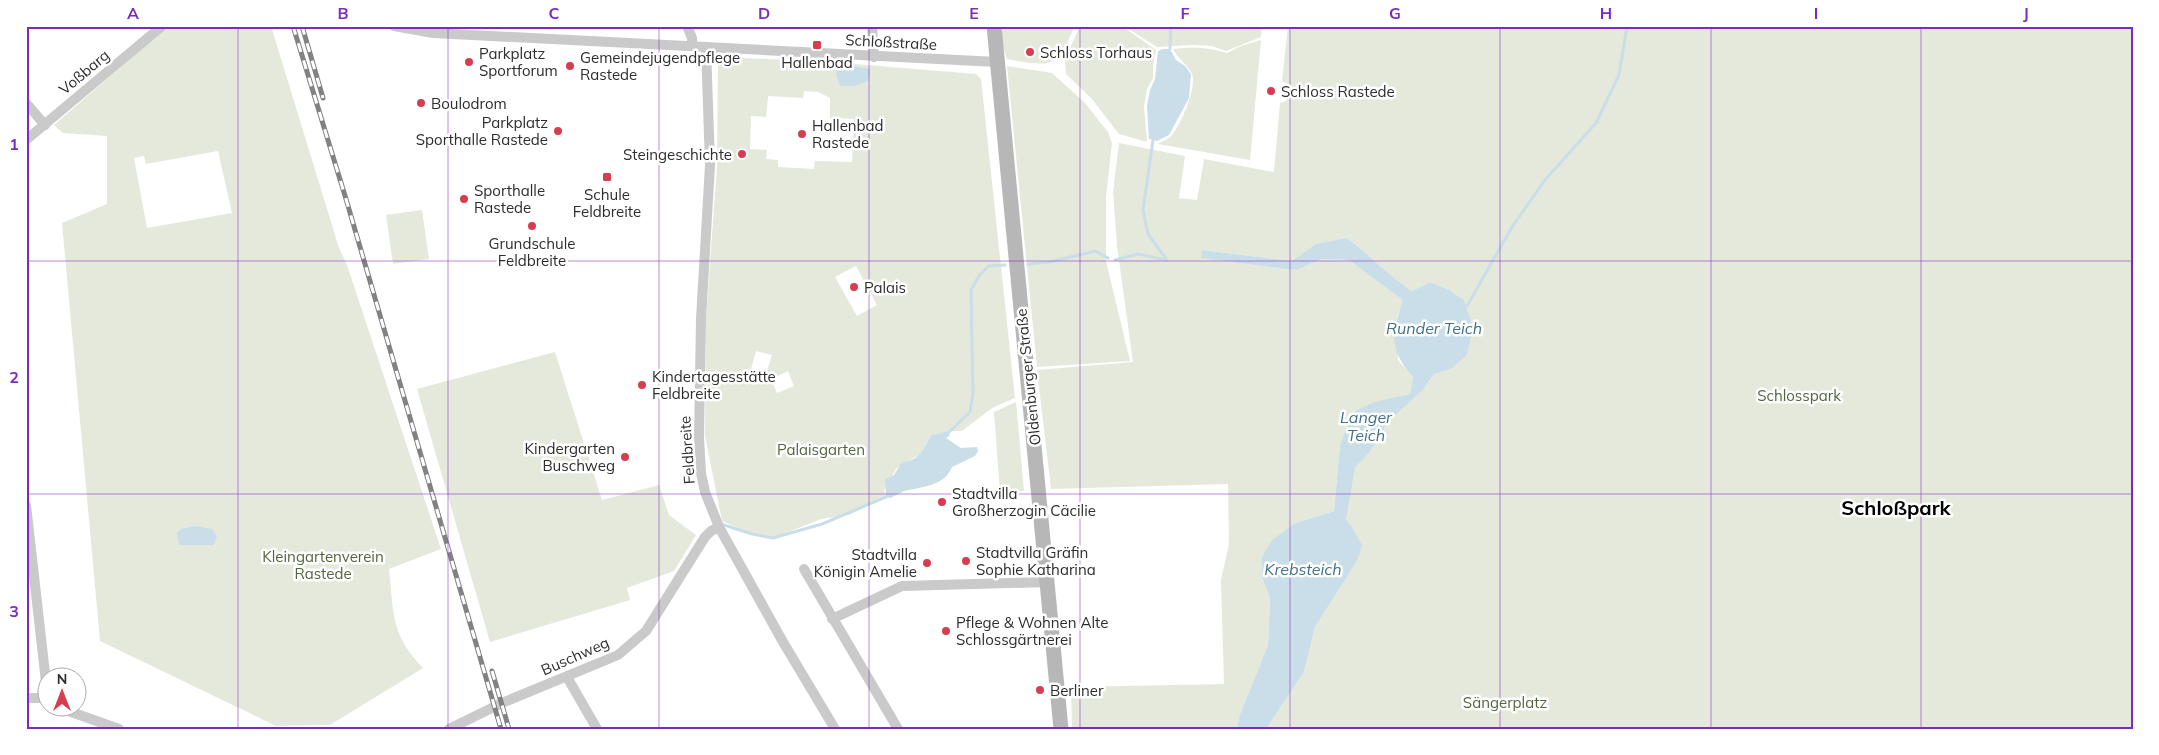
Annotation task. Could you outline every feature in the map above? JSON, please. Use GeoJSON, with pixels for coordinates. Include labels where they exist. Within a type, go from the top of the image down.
{"type":"FeatureCollection","features":[{"type":"Feature","properties":{"kind":"street","name":"Voßbarg"},"geometry":{"type":"LineString","coordinates":[[26,140],[162,26]]}},
{"type":"Feature","properties":{"kind":"street","name":"Schloßstraße"},"geometry":{"type":"LineString","coordinates":[[394,26],[433,33],[997,62]]}},
{"type":"Feature","properties":{"kind":"street"},"geometry":{"type":"LineString","coordinates":[[687,26],[692,38],[692,46]]}},
{"type":"Feature","properties":{"kind":"street"},"geometry":{"type":"LineString","coordinates":[[872,26],[874,57]]}},
{"type":"Feature","properties":{"kind":"street","name":"Oldenburger Straße"},"geometry":{"type":"LineString","coordinates":[[994,26],[1061,729]]}},
{"type":"Feature","properties":{"kind":"street","name":"Feldbreite"},"geometry":{"type":"LineString","coordinates":[[706,47],[710,165],[701,319],[699,437],[703,482],[719,527],[783,642],[835,729]]}},
{"type":"Feature","properties":{"kind":"street"},"geometry":{"type":"LineString","coordinates":[[26,103],[44,125]]}},
{"type":"Feature","properties":{"kind":"street"},"geometry":{"type":"LineString","coordinates":[[26,505],[43,668]]}},
{"type":"Feature","properties":{"kind":"street","name":"Buschweg"},"geometry":{"type":"LineString","coordinates":[[449,729],[502,703],[618,655],[643,634],[705,537],[711,530],[719,527]]}},
{"type":"Feature","properties":{"kind":"street"},"geometry":{"type":"LineString","coordinates":[[804,569],[898,729]]}},
{"type":"Feature","properties":{"kind":"street"},"geometry":{"type":"LineString","coordinates":[[832,619],[902,586],[1048,582]]}},
{"type":"Feature","properties":{"kind":"street"},"geometry":{"type":"LineString","coordinates":[[567,677],[597,729]]}},
{"type":"Feature","properties":{"kind":"street"},"geometry":{"type":"LineString","coordinates":[[88,718],[119,729]]}},
{"type":"Feature","properties":{"kind":"green space","name":"Kleingartenverein Rastede"},"geometry":{"type":"Polygon","coordinates":[[[168,26],[271,26],[339,248],[347,265],[441,549],[389,569],[393,611],[399,633],[412,656],[423,668],[330,725],[276,726],[100,641],[62,223],[107,204],[107,136],[63,133],[54,125],[168,26]],[[218,151],[146,164],[144,156],[134,158],[147,228],[232,213],[218,151]]]}},
{"type":"Feature","properties":{"kind":"green space"},"geometry":{"type":"Polygon","coordinates":[[[1001,26],[1075,26],[1060,54],[1052,61],[1038,64],[1007,59],[1002,43],[1001,26]]]}},
{"type":"Feature","properties":{"kind":"green space"},"geometry":{"type":"Polygon","coordinates":[[[1080,26],[1122,26],[1156,50],[1153,78],[1147,89],[1144,106],[1147,142],[1119,134],[1092,99],[1066,74],[1065,59],[1080,26]]]}},
{"type":"Feature","properties":{"kind":"green space"},"geometry":{"type":"Polygon","coordinates":[[[1124,26],[1262,26],[1261,37],[1226,51],[1212,46],[1157,47],[1124,26]]]}},
{"type":"Feature","properties":{"kind":"green space","name":"Schlosspark"},"geometry":{"type":"Polygon","coordinates":[[[1288,26],[2133,26],[2133,729],[1266,729],[1304,672],[1315,627],[1357,561],[1334,511],[1296,523],[1262,578],[1270,598],[1268,645],[1239,717],[1237,729],[1072,729],[1071,687],[1224,684],[1221,580],[1229,544],[1228,484],[1051,489],[1037,370],[1133,362],[1117,246],[1113,192],[1119,143],[1185,156],[1179,198],[1197,200],[1204,159],[1274,172],[1280,103],[1286,101],[1288,84],[1282,81],[1288,26]],[[1347,238],[1292,261],[1202,250],[1297,270],[1321,259],[1349,260],[1404,300],[1397,317],[1398,360],[1413,377],[1410,394],[1402,396],[1347,431],[1340,444],[1334,510],[1346,519],[1354,467],[1369,453],[1388,422],[1423,390],[1435,373],[1451,369],[1467,355],[1469,328],[1468,312],[1465,304],[1452,291],[1430,282],[1412,291],[1347,238]]]}},
{"type":"Feature","properties":{"kind":"green space"},"geometry":{"type":"Polygon","coordinates":[[[1261,40],[1250,160],[1158,144],[1169,138],[1176,130],[1184,115],[1192,88],[1191,71],[1173,49],[1200,48],[1227,53],[1241,46],[1261,40]]]}},
{"type":"Feature","properties":{"kind":"green space","name":"Palaisgarten"},"geometry":{"type":"Polygon","coordinates":[[[723,57],[831,62],[976,74],[981,79],[1015,398],[992,408],[962,431],[947,431],[928,441],[920,454],[896,469],[884,490],[886,497],[849,515],[821,519],[773,538],[752,534],[722,521],[705,436],[706,319],[717,166],[718,64],[723,57]],[[804,91],[803,98],[768,96],[766,117],[751,116],[750,149],[767,150],[766,159],[778,160],[778,167],[814,169],[815,161],[852,162],[854,119],[830,118],[830,98],[818,92],[804,91]],[[856,266],[835,277],[857,316],[877,305],[856,266]],[[756,351],[751,369],[766,374],[772,355],[756,351]],[[788,371],[771,379],[777,393],[794,386],[788,371]]]}},
{"type":"Feature","properties":{"kind":"green space"},"geometry":{"type":"Polygon","coordinates":[[[1007,66],[1052,73],[1085,103],[1108,132],[1112,143],[1106,197],[1106,261],[1130,361],[1037,367],[1007,66]]]}},
{"type":"Feature","properties":{"kind":"green space"},"geometry":{"type":"Polygon","coordinates":[[[422,210],[429,259],[393,264],[386,215],[422,210]]]}},
{"type":"Feature","properties":{"kind":"green space"},"geometry":{"type":"Polygon","coordinates":[[[555,352],[602,500],[659,485],[669,515],[696,535],[674,571],[627,588],[630,600],[490,642],[417,389],[555,352]]]}},
{"type":"Feature","properties":{"kind":"green space"},"geometry":{"type":"Polygon","coordinates":[[[1016,402],[1024,491],[1000,493],[994,412],[1016,402]]]}},
{"type":"Feature","properties":{"kind":"water"},"geometry":{"type":"Polygon","coordinates":[[[1170,49],[1176,60],[1185,66],[1191,74],[1189,98],[1169,135],[1157,141],[1149,139],[1147,106],[1150,90],[1155,79],[1158,51],[1170,49]]]}},
{"type":"Feature","properties":{"kind":"water"},"geometry":{"type":"Polygon","coordinates":[[[847,65],[870,69],[868,81],[855,86],[840,86],[836,75],[838,66],[847,65]]]}},
{"type":"Feature","properties":{"kind":"water"},"geometry":{"type":"Polygon","coordinates":[[[1347,238],[1412,291],[1430,282],[1450,290],[1464,300],[1473,327],[1467,355],[1451,369],[1434,374],[1423,390],[1388,422],[1369,453],[1355,467],[1346,520],[1362,545],[1357,561],[1315,627],[1304,672],[1266,729],[1237,729],[1239,717],[1268,645],[1270,598],[1262,578],[1262,557],[1272,540],[1296,523],[1334,511],[1340,444],[1355,411],[1375,402],[1410,394],[1413,377],[1399,358],[1394,341],[1396,322],[1403,300],[1349,260],[1321,259],[1297,270],[1201,258],[1202,250],[1292,261],[1316,244],[1347,238]]]}},
{"type":"Feature","properties":{"kind":"water"},"geometry":{"type":"Polygon","coordinates":[[[947,431],[950,435],[946,438],[961,448],[977,447],[978,451],[975,456],[952,467],[944,478],[932,485],[904,491],[890,498],[886,497],[885,479],[894,475],[902,462],[917,457],[932,435],[947,431]]]}},
{"type":"Feature","properties":{"kind":"water"},"geometry":{"type":"Polygon","coordinates":[[[197,526],[212,529],[217,536],[214,545],[179,545],[177,532],[184,528],[197,526]]]}},
{"type":"Feature","properties":{"kind":"waterway"},"geometry":{"type":"LineString","coordinates":[[1170,49],[1171,26]]}},
{"type":"Feature","properties":{"kind":"waterway"},"geometry":{"type":"LineString","coordinates":[[1467,306],[1512,227],[1545,180],[1596,123],[1619,75],[1627,26]]}},
{"type":"Feature","properties":{"kind":"waterway"},"geometry":{"type":"LineString","coordinates":[[1115,260],[1138,254],[1167,260],[1148,234],[1143,210],[1153,140]]}},
{"type":"Feature","properties":{"kind":"waterway"},"geometry":{"type":"LineString","coordinates":[[1028,264],[1050,262],[1095,251],[1108,258]]}},
{"type":"Feature","properties":{"kind":"waterway"},"geometry":{"type":"LineString","coordinates":[[948,433],[970,412],[973,393],[971,290],[980,274],[989,266],[1005,265]]}},
{"type":"Feature","properties":{"kind":"waterway"},"geometry":{"type":"LineString","coordinates":[[721,524],[752,534],[773,538],[822,524],[886,497]]}},
{"type":"Feature","properties":{"kind":"railway"},"geometry":{"type":"LineString","coordinates":[[293,26],[346,199],[501,729]]}},
{"type":"Feature","properties":{"kind":"railway"},"geometry":{"type":"LineString","coordinates":[[302,26],[323,98]]}},
{"type":"Feature","properties":{"kind":"railway"},"geometry":{"type":"LineString","coordinates":[[492,671],[509,729]]}},
{"type":"Feature","properties":{"kind":"place","name":"Hallenbad"},"geometry":{"type":"Point","coordinates":[817,45]}},
{"type":"Feature","properties":{"kind":"place","name":"Schloss Torhaus"},"geometry":{"type":"Point","coordinates":[1030,52]}},
{"type":"Feature","properties":{"kind":"place","name":"Parkplatz Sportforum"},"geometry":{"type":"Point","coordinates":[469,62]}},
{"type":"Feature","properties":{"kind":"place","name":"Gemeindejugendpflege Rastede"},"geometry":{"type":"Point","coordinates":[570,66]}},
{"type":"Feature","properties":{"kind":"place","name":"Schloss Rastede"},"geometry":{"type":"Point","coordinates":[1271,91]}},
{"type":"Feature","properties":{"kind":"place","name":"Boulodrom"},"geometry":{"type":"Point","coordinates":[421,103]}},
{"type":"Feature","properties":{"kind":"place","name":"Parkplatz Sporthalle Rastede"},"geometry":{"type":"Point","coordinates":[558,131]}},
{"type":"Feature","properties":{"kind":"place","name":"Hallenbad Rastede"},"geometry":{"type":"Point","coordinates":[802,134]}},
{"type":"Feature","properties":{"kind":"place","name":"Steingeschichte"},"geometry":{"type":"Point","coordinates":[742,154]}},
{"type":"Feature","properties":{"kind":"place","name":"Schule Feldbreite"},"geometry":{"type":"Point","coordinates":[607,177]}},
{"type":"Feature","properties":{"kind":"place","name":"Sporthalle Rastede"},"geometry":{"type":"Point","coordinates":[464,199]}},
{"type":"Feature","properties":{"kind":"place","name":"Grundschule Feldbreite"},"geometry":{"type":"Point","coordinates":[532,226]}},
{"type":"Feature","properties":{"kind":"place","name":"Palais"},"geometry":{"type":"Point","coordinates":[854,287]}},
{"type":"Feature","properties":{"kind":"place","name":"Kindertagesstätte Feldbreite"},"geometry":{"type":"Point","coordinates":[642,385]}},
{"type":"Feature","properties":{"kind":"place","name":"Kindergarten Buschweg"},"geometry":{"type":"Point","coordinates":[625,457]}},
{"type":"Feature","properties":{"kind":"place","name":"Stadtvilla Großherzogin Cäcilie"},"geometry":{"type":"Point","coordinates":[942,502]}},
{"type":"Feature","properties":{"kind":"place","name":"Stadtvilla Gräfin Sophie Katharina"},"geometry":{"type":"Point","coordinates":[966,561]}},
{"type":"Feature","properties":{"kind":"place","name":"Stadtvilla Königin Amelie"},"geometry":{"type":"Point","coordinates":[927,563]}},
{"type":"Feature","properties":{"kind":"place","name":"Pflege & Wohnen Alte Schlossgärtnerei"},"geometry":{"type":"Point","coordinates":[946,631]}},
{"type":"Feature","properties":{"kind":"place","name":"Berliner"},"geometry":{"type":"Point","coordinates":[1040,690]}},
{"type":"Feature","properties":{"kind":"district","name":"Schloßpark"},"geometry":{"type":"Point","coordinates":[1896,507]}},
{"type":"Feature","properties":{"kind":"water label","name":"Runder Teich"},"geometry":{"type":"Point","coordinates":[1434,328]}},
{"type":"Feature","properties":{"kind":"water label","name":"Langer Teich"},"geometry":{"type":"Point","coordinates":[1366,426]}},
{"type":"Feature","properties":{"kind":"water label","name":"Krebsteich"},"geometry":{"type":"Point","coordinates":[1303,569]}},
{"type":"Feature","properties":{"kind":"park label","name":"Sängerplatz"},"geometry":{"type":"Point","coordinates":[1505,702]}}]}
